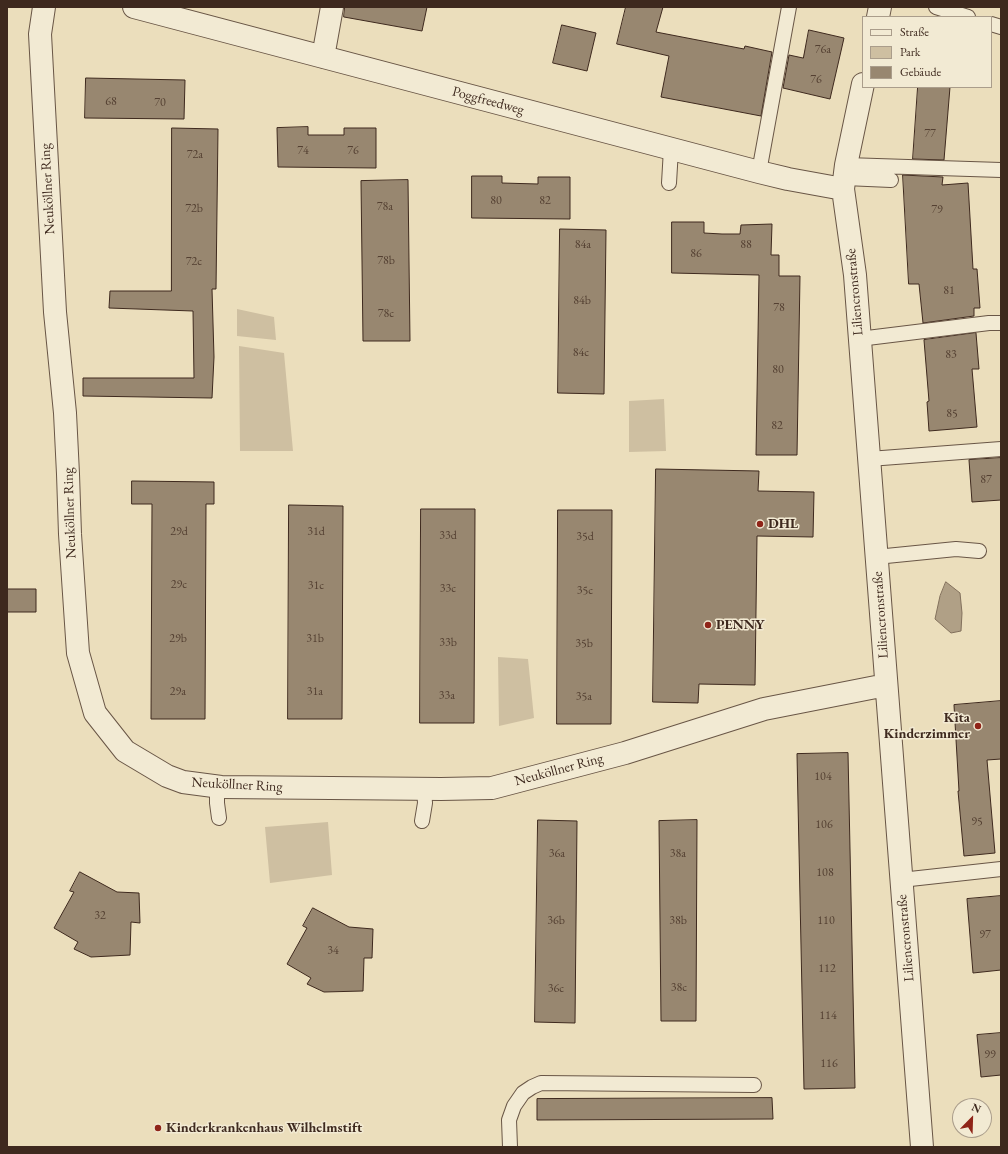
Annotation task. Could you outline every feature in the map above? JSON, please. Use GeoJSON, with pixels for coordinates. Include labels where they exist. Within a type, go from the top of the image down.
{"type":"FeatureCollection","features":[{"type":"Feature","properties":{"kind":"street","name":"Neuköllner Ring"},"geometry":{"type":"LineString","coordinates":[[44,7],[40,34],[55,312],[65,413],[70,534],[78,653],[95,713],[125,751],[167,776],[183,782],[216,787],[424,789],[492,788],[625,753],[764,708],[886,685]]}},
{"type":"Feature","properties":{"kind":"street","name":"Poggfreedweg"},"geometry":{"type":"LineString","coordinates":[[134,7],[788,179],[845,177]]}},
{"type":"Feature","properties":{"kind":"street"},"geometry":{"type":"LineString","coordinates":[[323,57],[332,7]]}},
{"type":"Feature","properties":{"kind":"street","name":"Liliencronstraße"},"geometry":{"type":"LineString","coordinates":[[862,88],[845,177],[855,275],[922,1147]]}},
{"type":"Feature","properties":{"kind":"lane"},"geometry":{"type":"LineString","coordinates":[[759,172],[789,7]]}},
{"type":"Feature","properties":{"kind":"lane"},"geometry":{"type":"LineString","coordinates":[[936,7],[965,16]]}},
{"type":"Feature","properties":{"kind":"lane"},"geometry":{"type":"LineString","coordinates":[[669,183],[671,149]]}},
{"type":"Feature","properties":{"kind":"lane"},"geometry":{"type":"LineString","coordinates":[[845,177],[1001,170]]}},
{"type":"Feature","properties":{"kind":"lane"},"geometry":{"type":"LineString","coordinates":[[845,177],[891,180]]}},
{"type":"Feature","properties":{"kind":"lane"},"geometry":{"type":"LineString","coordinates":[[859,339],[989,323],[1001,323]]}},
{"type":"Feature","properties":{"kind":"lane"},"geometry":{"type":"LineString","coordinates":[[869,458],[1001,449]]}},
{"type":"Feature","properties":{"kind":"lane"},"geometry":{"type":"LineString","coordinates":[[876,557],[956,549],[979,551]]}},
{"type":"Feature","properties":{"kind":"lane"},"geometry":{"type":"LineString","coordinates":[[216,787],[216,803],[219,818]]}},
{"type":"Feature","properties":{"kind":"lane"},"geometry":{"type":"LineString","coordinates":[[422,821],[425,803],[424,789]]}},
{"type":"Feature","properties":{"kind":"lane"},"geometry":{"type":"LineString","coordinates":[[901,880],[1001,868]]}},
{"type":"Feature","properties":{"kind":"lane"},"geometry":{"type":"LineString","coordinates":[[510,1147],[509,1120],[514,1106],[522,1093],[542,1083],[754,1085]]}},
{"type":"Feature","properties":{"kind":"green space"},"geometry":{"type":"Polygon","coordinates":[[[237,309],[274,317],[276,340],[237,336],[237,309]]]}},
{"type":"Feature","properties":{"kind":"green space"},"geometry":{"type":"Polygon","coordinates":[[[239,346],[284,353],[293,451],[240,451],[239,346]]]}},
{"type":"Feature","properties":{"kind":"green space"},"geometry":{"type":"Polygon","coordinates":[[[664,399],[666,451],[629,452],[629,401],[664,399]]]}},
{"type":"Feature","properties":{"kind":"green space"},"geometry":{"type":"Polygon","coordinates":[[[498,657],[528,659],[534,718],[499,726],[498,657]]]}},
{"type":"Feature","properties":{"kind":"green space"},"geometry":{"type":"Polygon","coordinates":[[[328,822],[332,875],[270,883],[265,827],[328,822]]]}},
{"type":"Feature","properties":{"kind":"shaded area"},"geometry":{"type":"Polygon","coordinates":[[[946,582],[960,593],[962,613],[961,631],[951,633],[935,619],[940,596],[946,582]]]}},
{"type":"Feature","properties":{"kind":"building"},"geometry":{"type":"Polygon","coordinates":[[[345,7],[427,7],[422,31],[344,17],[345,7]]]}},
{"type":"Feature","properties":{"kind":"building"},"geometry":{"type":"Polygon","coordinates":[[[626,7],[663,7],[656,32],[744,49],[745,46],[772,52],[761,116],[661,97],[669,56],[617,44],[626,7]]]}},
{"type":"Feature","properties":{"kind":"building"},"geometry":{"type":"Polygon","coordinates":[[[562,25],[596,33],[587,71],[553,63],[562,25]]]}},
{"type":"Feature","properties":{"kind":"building"},"geometry":{"type":"Polygon","coordinates":[[[809,30],[844,38],[830,99],[783,88],[789,55],[803,58],[809,30]]]}},
{"type":"Feature","properties":{"kind":"building"},"geometry":{"type":"Polygon","coordinates":[[[86,78],[185,80],[184,119],[85,118],[86,78]]]}},
{"type":"Feature","properties":{"kind":"building"},"geometry":{"type":"Polygon","coordinates":[[[918,88],[950,88],[944,160],[913,159],[918,88]]]}},
{"type":"Feature","properties":{"kind":"building"},"geometry":{"type":"Polygon","coordinates":[[[308,127],[308,135],[344,135],[344,128],[376,128],[376,168],[278,167],[277,128],[308,127]]]}},
{"type":"Feature","properties":{"kind":"building"},"geometry":{"type":"Polygon","coordinates":[[[172,128],[218,129],[216,289],[212,289],[214,357],[212,398],[83,396],[83,378],[194,378],[193,311],[109,308],[110,291],[171,291],[172,128]]]}},
{"type":"Feature","properties":{"kind":"building"},"geometry":{"type":"Polygon","coordinates":[[[903,175],[943,177],[942,185],[968,183],[973,269],[977,269],[980,308],[974,308],[974,316],[923,323],[919,284],[909,284],[903,175]]]}},
{"type":"Feature","properties":{"kind":"building"},"geometry":{"type":"Polygon","coordinates":[[[472,176],[502,176],[502,183],[538,184],[538,177],[570,177],[570,219],[472,218],[472,176]]]}},
{"type":"Feature","properties":{"kind":"building"},"geometry":{"type":"Polygon","coordinates":[[[408,180],[410,341],[363,341],[361,181],[408,180]]]}},
{"type":"Feature","properties":{"kind":"building"},"geometry":{"type":"Polygon","coordinates":[[[672,222],[704,222],[704,233],[722,234],[740,234],[741,225],[772,224],[771,255],[779,255],[779,276],[800,276],[797,455],[756,455],[759,275],[672,273],[672,222]]]}},
{"type":"Feature","properties":{"kind":"building"},"geometry":{"type":"Polygon","coordinates":[[[560,229],[606,230],[604,394],[558,393],[560,229]]]}},
{"type":"Feature","properties":{"kind":"building"},"geometry":{"type":"Polygon","coordinates":[[[976,333],[979,369],[972,369],[977,427],[929,431],[927,402],[929,401],[924,340],[976,333]]]}},
{"type":"Feature","properties":{"kind":"building"},"geometry":{"type":"Polygon","coordinates":[[[1001,458],[1001,500],[972,502],[969,460],[1001,458]]]}},
{"type":"Feature","properties":{"kind":"building"},"geometry":{"type":"Polygon","coordinates":[[[656,469],[759,471],[758,491],[814,492],[813,537],[757,536],[755,685],[699,684],[698,703],[653,702],[656,469]]]}},
{"type":"Feature","properties":{"kind":"building"},"geometry":{"type":"Polygon","coordinates":[[[132,481],[214,482],[214,504],[206,504],[205,719],[151,719],[152,504],[132,504],[132,481]]]}},
{"type":"Feature","properties":{"kind":"building"},"geometry":{"type":"Polygon","coordinates":[[[289,505],[343,506],[342,719],[288,719],[289,505]]]}},
{"type":"Feature","properties":{"kind":"building"},"geometry":{"type":"Polygon","coordinates":[[[421,509],[475,509],[474,723],[420,723],[421,509]]]}},
{"type":"Feature","properties":{"kind":"building"},"geometry":{"type":"Polygon","coordinates":[[[558,510],[612,510],[611,724],[557,724],[558,510]]]}},
{"type":"Feature","properties":{"kind":"building"},"geometry":{"type":"Polygon","coordinates":[[[7,589],[36,589],[36,612],[7,612],[7,589]]]}},
{"type":"Feature","properties":{"kind":"building"},"geometry":{"type":"Polygon","coordinates":[[[1001,701],[1001,759],[987,760],[995,853],[964,856],[958,791],[954,705],[1001,701]]]}},
{"type":"Feature","properties":{"kind":"building"},"geometry":{"type":"Polygon","coordinates":[[[848,753],[855,1088],[804,1089],[797,754],[848,753]]]}},
{"type":"Feature","properties":{"kind":"building"},"geometry":{"type":"Polygon","coordinates":[[[538,820],[577,821],[575,1023],[535,1022],[538,820]]]}},
{"type":"Feature","properties":{"kind":"building"},"geometry":{"type":"Polygon","coordinates":[[[697,820],[696,1021],[661,1021],[659,821],[697,820]]]}},
{"type":"Feature","properties":{"kind":"building"},"geometry":{"type":"Polygon","coordinates":[[[80,872],[117,892],[139,893],[140,923],[131,922],[130,955],[91,957],[74,949],[78,942],[54,928],[74,892],[70,891],[80,872]]]}},
{"type":"Feature","properties":{"kind":"building"},"geometry":{"type":"Polygon","coordinates":[[[1001,896],[1001,970],[973,973],[967,899],[1001,896]]]}},
{"type":"Feature","properties":{"kind":"building"},"geometry":{"type":"Polygon","coordinates":[[[313,908],[349,927],[373,929],[372,958],[364,958],[363,991],[324,992],[307,984],[311,978],[287,964],[307,928],[303,926],[313,908]]]}},
{"type":"Feature","properties":{"kind":"building"},"geometry":{"type":"Polygon","coordinates":[[[1001,1033],[1001,1075],[981,1077],[977,1035],[1001,1033]]]}},
{"type":"Feature","properties":{"kind":"building"},"geometry":{"type":"Polygon","coordinates":[[[772,1098],[773,1119],[537,1120],[537,1099],[772,1098]]]}},
{"type":"Feature","properties":{"kind":"place","name":"DHL"},"geometry":{"type":"Point","coordinates":[760,524]}},
{"type":"Feature","properties":{"kind":"place","name":"PENNY"},"geometry":{"type":"Point","coordinates":[708,625]}},
{"type":"Feature","properties":{"kind":"place","name":"Kita Kinderzimmer"},"geometry":{"type":"Point","coordinates":[978,726]}},
{"type":"Feature","properties":{"kind":"place","name":"Kinderkrankenhaus Wilhelmstift"},"geometry":{"type":"Point","coordinates":[158,1128]}}]}
